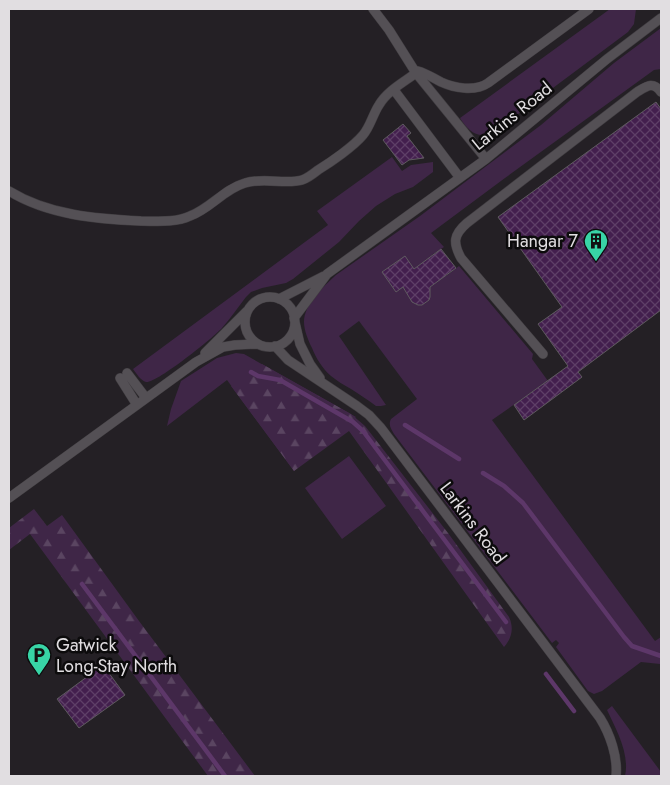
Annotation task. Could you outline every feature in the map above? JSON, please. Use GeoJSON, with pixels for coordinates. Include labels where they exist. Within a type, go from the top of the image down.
{"type":"FeatureCollection","features":[{"type":"Feature","properties":{"kind":"lane"},"geometry":{"type":"LineString","coordinates":[[373,9],[389,30],[416,73],[486,159]]}},
{"type":"Feature","properties":{"kind":"lane"},"geometry":{"type":"LineString","coordinates":[[9,191],[52,209],[90,217],[153,221],[187,218],[246,183],[264,180],[296,181],[309,176],[363,136],[384,98],[416,73],[421,71],[452,86],[482,87],[589,9]]}},
{"type":"Feature","properties":{"kind":"lane","name":"Larkins Road"},"geometry":{"type":"LineString","coordinates":[[294,318],[327,274],[486,159],[661,18]]}},
{"type":"Feature","properties":{"kind":"lane"},"geometry":{"type":"LineString","coordinates":[[543,354],[461,258],[455,241],[457,233],[467,223],[638,92],[652,85],[656,86],[661,92]]}},
{"type":"Feature","properties":{"kind":"lane"},"geometry":{"type":"LineString","coordinates":[[394,90],[460,178]]}},
{"type":"Feature","properties":{"kind":"lane"},"geometry":{"type":"LineString","coordinates":[[278,299],[327,274]]}},
{"type":"Feature","properties":{"kind":"lane"},"geometry":{"type":"LineString","coordinates":[[196,362],[251,305],[257,300],[273,297],[287,304],[292,311],[300,344],[322,382]]}},
{"type":"Feature","properties":{"kind":"lane"},"geometry":{"type":"LineString","coordinates":[[247,311],[245,319],[248,333],[258,344]]}},
{"type":"Feature","properties":{"kind":"lane"},"geometry":{"type":"LineString","coordinates":[[9,498],[196,362],[223,347],[258,344],[275,346],[282,343],[292,333],[294,318]]}},
{"type":"Feature","properties":{"kind":"lane","name":"Larkins Road"},"geometry":{"type":"LineString","coordinates":[[275,346],[288,360],[358,406],[381,428],[538,638],[596,712],[604,724],[613,748],[616,776]]}},
{"type":"Feature","properties":{"kind":"lane"},"geometry":{"type":"LineString","coordinates":[[128,372],[146,398]]}},
{"type":"Feature","properties":{"kind":"lane"},"geometry":{"type":"LineString","coordinates":[[120,378],[137,405]]}},
{"type":"Feature","properties":{"kind":"green space"},"geometry":{"type":"Polygon","coordinates":[[[610,9],[636,9],[634,24],[628,32],[494,132],[478,135],[463,123],[460,118],[610,9]]]}},
{"type":"Feature","properties":{"kind":"green space"},"geometry":{"type":"Polygon","coordinates":[[[661,28],[661,69],[654,70],[431,233],[444,247],[432,255],[446,276],[459,266],[533,354],[532,359],[548,381],[492,420],[655,641],[661,637],[661,665],[641,662],[602,691],[594,694],[588,691],[556,647],[559,643],[556,640],[552,643],[465,528],[469,525],[466,521],[462,524],[394,434],[390,425],[391,419],[417,399],[359,321],[339,336],[386,405],[376,406],[328,373],[320,363],[306,335],[304,322],[311,302],[336,275],[420,216],[541,125],[614,63],[661,28]]]}},
{"type":"Feature","properties":{"kind":"green space"},"geometry":{"type":"Polygon","coordinates":[[[392,157],[402,171],[411,165],[433,162],[433,172],[413,187],[395,194],[376,206],[339,242],[293,279],[286,283],[251,292],[222,328],[197,350],[161,376],[146,382],[139,377],[133,369],[328,225],[317,211],[392,157]]]}},
{"type":"Feature","properties":{"kind":"green space"},"geometry":{"type":"Polygon","coordinates":[[[236,353],[244,354],[356,417],[294,471],[227,380],[167,426],[181,381],[217,358],[236,353]]]}},
{"type":"Feature","properties":{"kind":"green space"},"geometry":{"type":"Polygon","coordinates":[[[262,364],[351,414],[365,426],[448,533],[509,617],[511,633],[504,647],[349,431],[294,471],[231,386],[262,364]]]}},
{"type":"Feature","properties":{"kind":"green space"},"geometry":{"type":"Polygon","coordinates":[[[349,456],[386,506],[342,539],[305,488],[349,456]]]}},
{"type":"Feature","properties":{"kind":"green space"},"geometry":{"type":"Polygon","coordinates":[[[34,509],[47,526],[62,515],[255,776],[208,776],[30,534],[9,550],[9,528],[34,509]]]}},
{"type":"Feature","properties":{"kind":"green space"},"geometry":{"type":"Polygon","coordinates":[[[612,706],[661,772],[661,776],[625,776],[626,759],[624,750],[607,710],[612,706]]]}},
{"type":"Feature","properties":{"kind":"building","name":"Hangar 7"},"geometry":{"type":"Polygon","coordinates":[[[656,102],[661,109],[661,310],[578,372],[582,377],[524,420],[514,405],[568,366],[538,324],[562,307],[498,217],[656,102]]]}},
{"type":"Feature","properties":{"kind":"building"},"geometry":{"type":"Polygon","coordinates":[[[403,124],[411,133],[407,136],[424,158],[409,160],[402,165],[383,140],[403,124]]]}},
{"type":"Feature","properties":{"kind":"building"},"geometry":{"type":"Polygon","coordinates":[[[441,249],[456,268],[430,287],[429,300],[422,305],[412,302],[403,287],[396,292],[382,272],[405,256],[414,269],[441,249]]]}},
{"type":"Feature","properties":{"kind":"building"},"geometry":{"type":"Polygon","coordinates":[[[103,665],[125,695],[79,728],[57,699],[103,665]]]}},
{"type":"Feature","properties":{"kind":"waterway"},"geometry":{"type":"LineString","coordinates":[[251,372],[258,376],[280,380],[353,422],[363,431],[506,622]]}},
{"type":"Feature","properties":{"kind":"waterway"},"geometry":{"type":"LineString","coordinates":[[405,425],[459,459]]}},
{"type":"Feature","properties":{"kind":"waterway"},"geometry":{"type":"LineString","coordinates":[[483,473],[504,486],[523,503],[632,646],[661,656]]}},
{"type":"Feature","properties":{"kind":"waterway"},"geometry":{"type":"LineString","coordinates":[[82,584],[225,776]]}},
{"type":"Feature","properties":{"kind":"waterway"},"geometry":{"type":"LineString","coordinates":[[546,674],[574,711]]}},
{"type":"Feature","properties":{"kind":"place","name":"Hangar 7"},"geometry":{"type":"Point","coordinates":[596,262]}},
{"type":"Feature","properties":{"kind":"place","name":"Gatwick Long-Stay North"},"geometry":{"type":"Point","coordinates":[39,676]}}]}
